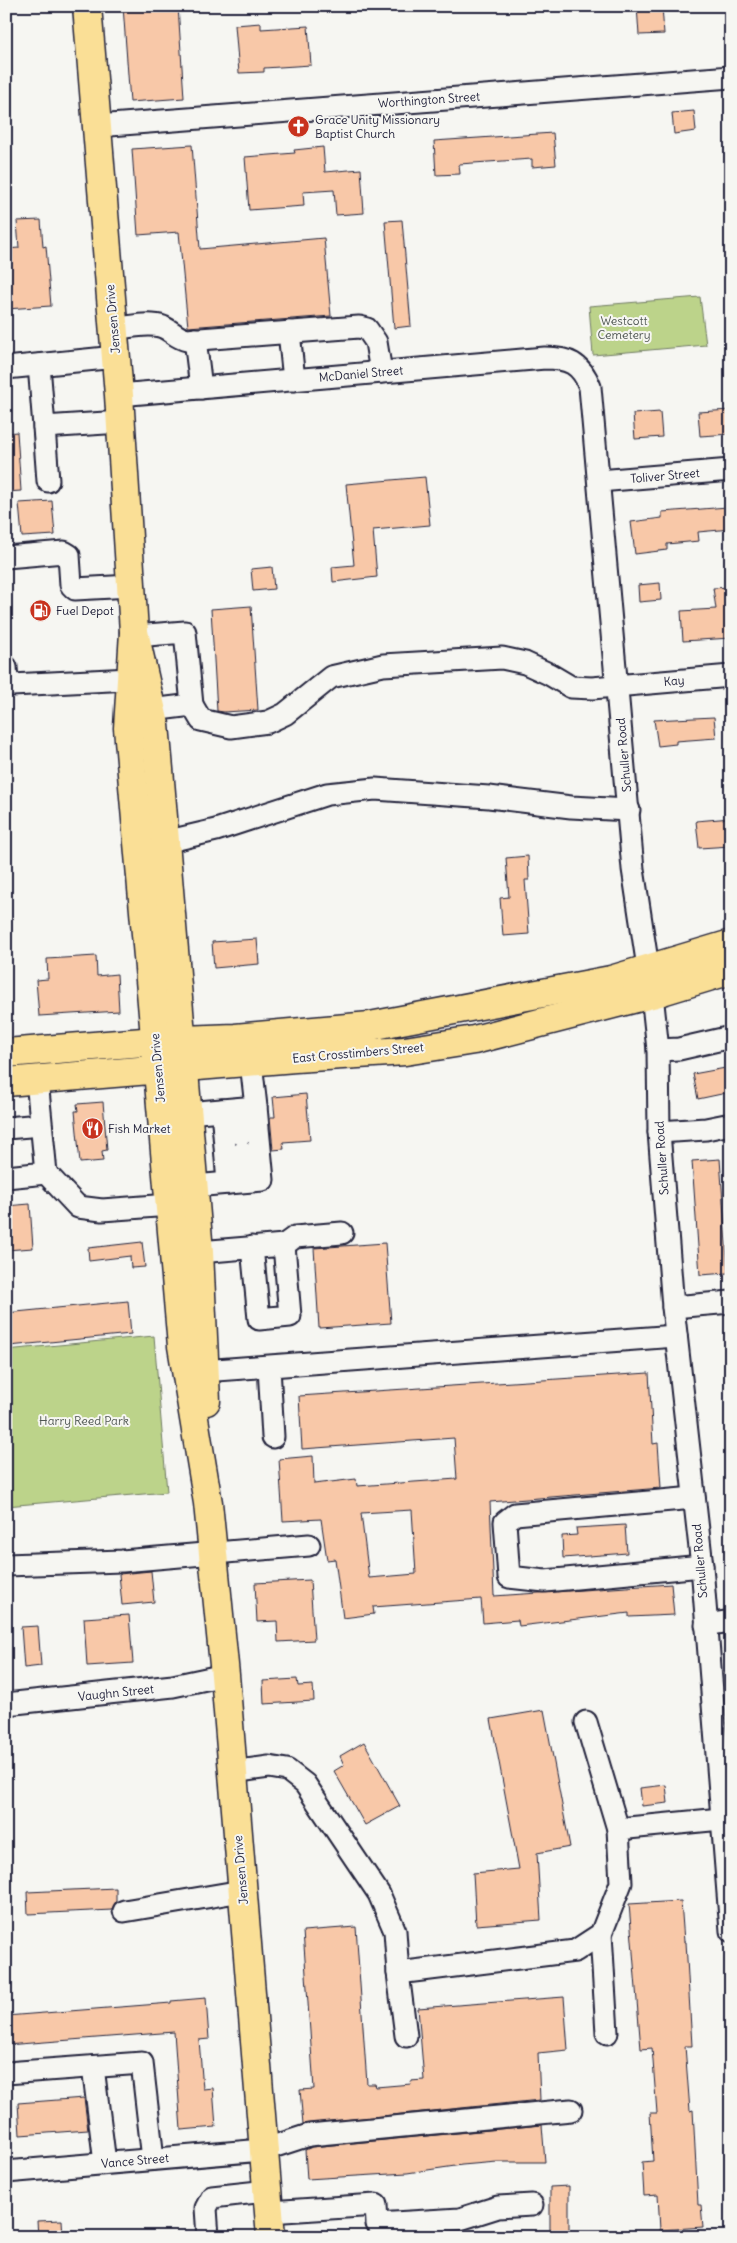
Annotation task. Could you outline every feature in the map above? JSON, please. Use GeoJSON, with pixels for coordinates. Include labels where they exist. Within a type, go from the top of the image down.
{"type":"FeatureCollection","features":[{"type":"Feature","properties":{"kind":"main road","name":"Jensen Drive"},"geometry":{"type":"LineString","coordinates":[[87,6],[119,395],[134,634],[128,728],[169,1041]]}},
{"type":"Feature","properties":{"kind":"main road","name":"Jensen Drive"},"geometry":{"type":"LineString","coordinates":[[134,634],[152,710],[159,769],[165,842],[171,1070],[170,1205],[182,1346],[196,1372]]}},
{"type":"Feature","properties":{"kind":"main road"},"geometry":{"type":"LineString","coordinates":[[132,770],[159,769]]}},
{"type":"Feature","properties":{"kind":"main road","name":"East Crosstimbers Street"},"geometry":{"type":"LineString","coordinates":[[6,1082],[405,1051],[466,1041],[650,982],[731,944]]}},
{"type":"Feature","properties":{"kind":"main road","name":"East Crosstimbers Street"},"geometry":{"type":"LineString","coordinates":[[6,1053],[244,1037],[370,1026],[611,980],[650,982],[731,970]]}},
{"type":"Feature","properties":{"kind":"main road"},"geometry":{"type":"LineString","coordinates":[[466,1009],[466,1041]]}},
{"type":"Feature","properties":{"kind":"main road","name":"Jensen Drive"},"geometry":{"type":"LineString","coordinates":[[171,1070],[188,1113],[199,1252],[196,1372],[225,1675],[269,2213]]}},
{"type":"Feature","properties":{"kind":"street","name":"Worthington Street"},"geometry":{"type":"LineString","coordinates":[[97,126],[731,77]]}},
{"type":"Feature","properties":{"kind":"street"},"geometry":{"type":"LineString","coordinates":[[114,329],[162,326],[180,339],[195,340],[350,327],[367,329],[376,342],[381,372]]}},
{"type":"Feature","properties":{"kind":"street"},"geometry":{"type":"LineString","coordinates":[[289,332],[294,380]]}},
{"type":"Feature","properties":{"kind":"street"},"geometry":{"type":"LineString","coordinates":[[195,340],[201,388]]}},
{"type":"Feature","properties":{"kind":"street"},"geometry":{"type":"LineString","coordinates":[[6,368],[116,356]]}},
{"type":"Feature","properties":{"kind":"street","name":"McDaniel Street"},"geometry":{"type":"LineString","coordinates":[[119,395],[561,358],[585,373],[590,386]]}},
{"type":"Feature","properties":{"kind":"street"},"geometry":{"type":"LineString","coordinates":[[39,365],[48,481]]}},
{"type":"Feature","properties":{"kind":"street","name":"Schuller Road"},"geometry":{"type":"LineString","coordinates":[[590,386],[634,869],[658,1050],[659,1132],[673,1307],[702,1566],[706,1626],[724,1769],[721,1819],[730,1922]]}},
{"type":"Feature","properties":{"kind":"street"},"geometry":{"type":"LineString","coordinates":[[44,427],[121,422]]}},
{"type":"Feature","properties":{"kind":"street","name":"Toliver Street"},"geometry":{"type":"LineString","coordinates":[[599,481],[731,470]]}},
{"type":"Feature","properties":{"kind":"street"},"geometry":{"type":"LineString","coordinates":[[6,557],[64,552],[69,555],[71,585],[75,589],[131,586]]}},
{"type":"Feature","properties":{"kind":"street"},"geometry":{"type":"LineString","coordinates":[[134,634],[185,632],[192,705],[152,710]]}},
{"type":"Feature","properties":{"kind":"street","name":"Kay"},"geometry":{"type":"LineString","coordinates":[[192,705],[201,720],[231,727],[268,722],[285,714],[331,677],[383,665],[502,658],[525,663],[550,674],[571,688],[618,686],[731,676]]}},
{"type":"Feature","properties":{"kind":"street"},"geometry":{"type":"LineString","coordinates":[[6,667],[7,680],[12,685],[130,679]]}},
{"type":"Feature","properties":{"kind":"street"},"geometry":{"type":"LineString","coordinates":[[165,842],[216,830],[327,794],[375,789],[489,796],[571,807],[629,810]]}},
{"type":"Feature","properties":{"kind":"street"},"geometry":{"type":"LineString","coordinates":[[658,1050],[679,1049],[731,1037]]}},
{"type":"Feature","properties":{"kind":"street"},"geometry":{"type":"LineString","coordinates":[[237,1182],[239,1108],[252,1062]]}},
{"type":"Feature","properties":{"kind":"street"},"geometry":{"type":"LineString","coordinates":[[37,1080],[46,1174],[78,1207],[102,1210],[170,1205]]}},
{"type":"Feature","properties":{"kind":"street"},"geometry":{"type":"LineString","coordinates":[[188,1113],[239,1108]]}},
{"type":"Feature","properties":{"kind":"street"},"geometry":{"type":"LineString","coordinates":[[237,1182],[242,1143],[239,1108]]}},
{"type":"Feature","properties":{"kind":"street"},"geometry":{"type":"LineString","coordinates":[[194,1186],[263,1180],[239,1108]]}},
{"type":"Feature","properties":{"kind":"street"},"geometry":{"type":"LineString","coordinates":[[659,1132],[706,1129],[731,1124]]}},
{"type":"Feature","properties":{"kind":"street"},"geometry":{"type":"LineString","coordinates":[[6,1128],[41,1126]]}},
{"type":"Feature","properties":{"kind":"street"},"geometry":{"type":"LineString","coordinates":[[6,1177],[46,1174]]}},
{"type":"Feature","properties":{"kind":"street"},"geometry":{"type":"LineString","coordinates":[[199,1252],[284,1245],[295,1237],[342,1234]]}},
{"type":"Feature","properties":{"kind":"street"},"geometry":{"type":"LineString","coordinates":[[252,1247],[259,1319],[290,1316],[284,1245]]}},
{"type":"Feature","properties":{"kind":"street"},"geometry":{"type":"LineString","coordinates":[[673,1307],[731,1302]]}},
{"type":"Feature","properties":{"kind":"street"},"geometry":{"type":"LineString","coordinates":[[196,1372],[676,1336]]}},
{"type":"Feature","properties":{"kind":"street"},"geometry":{"type":"LineString","coordinates":[[268,1367],[273,1437]]}},
{"type":"Feature","properties":{"kind":"street"},"geometry":{"type":"LineString","coordinates":[[694,1498],[515,1514],[504,1522],[509,1577],[545,1581],[702,1566]]}},
{"type":"Feature","properties":{"kind":"street"},"geometry":{"type":"LineString","coordinates":[[6,1565],[122,1561],[309,1545]]}},
{"type":"Feature","properties":{"kind":"street"},"geometry":{"type":"LineString","coordinates":[[706,1626],[731,1622]]}},
{"type":"Feature","properties":{"kind":"street","name":"Vaughn Street"},"geometry":{"type":"LineString","coordinates":[[6,1704],[157,1688],[225,1675]]}},
{"type":"Feature","properties":{"kind":"street"},"geometry":{"type":"LineString","coordinates":[[586,1722],[618,1830],[621,1883],[601,1934],[607,2033]]}},
{"type":"Feature","properties":{"kind":"street"},"geometry":{"type":"LineString","coordinates":[[232,1772],[269,1767],[287,1770],[305,1784],[379,1894],[395,1931],[406,2036]]}},
{"type":"Feature","properties":{"kind":"street"},"geometry":{"type":"LineString","coordinates":[[618,1830],[721,1819]]}},
{"type":"Feature","properties":{"kind":"street"},"geometry":{"type":"LineString","coordinates":[[124,1911],[242,1891]]}},
{"type":"Feature","properties":{"kind":"street"},"geometry":{"type":"LineString","coordinates":[[398,1973],[575,1951],[601,1934]]}},
{"type":"Feature","properties":{"kind":"street"},"geometry":{"type":"LineString","coordinates":[[6,2074],[142,2063],[153,2159]]}},
{"type":"Feature","properties":{"kind":"street"},"geometry":{"type":"LineString","coordinates":[[94,2067],[105,2163]]}},
{"type":"Feature","properties":{"kind":"street","name":"Vance Street"},"geometry":{"type":"LineString","coordinates":[[6,2171],[263,2150],[309,2135],[572,2110]]}},
{"type":"Feature","properties":{"kind":"street"},"geometry":{"type":"LineString","coordinates":[[208,2237],[206,2208],[212,2197],[269,2213],[376,2205],[377,2224],[460,2219],[498,2207],[532,2205]]}},
{"type":"Feature","properties":{"kind":"green space","name":"Westcott Cemetery"},"geometry":{"type":"Polygon","coordinates":[[[700,297],[706,345],[593,355],[589,306],[700,297]]]}},
{"type":"Feature","properties":{"kind":"green space","name":"Harry Reed Park"},"geometry":{"type":"Polygon","coordinates":[[[154,1336],[167,1492],[6,1506],[6,1350],[154,1336]]]}},
{"type":"Feature","properties":{"kind":"building"},"geometry":{"type":"Polygon","coordinates":[[[123,6],[178,6],[184,98],[130,102],[123,6]]]}},
{"type":"Feature","properties":{"kind":"building"},"geometry":{"type":"Polygon","coordinates":[[[637,6],[662,6],[664,34],[639,35],[637,6]]]}},
{"type":"Feature","properties":{"kind":"building"},"geometry":{"type":"Polygon","coordinates":[[[261,23],[261,29],[308,26],[311,65],[264,68],[264,72],[239,73],[235,25],[261,23]]]}},
{"type":"Feature","properties":{"kind":"building"},"geometry":{"type":"Polygon","coordinates":[[[694,111],[696,131],[674,134],[672,113],[694,111]]]}},
{"type":"Feature","properties":{"kind":"building"},"geometry":{"type":"Polygon","coordinates":[[[553,133],[556,165],[532,167],[532,159],[459,164],[460,174],[436,175],[434,141],[553,133]]]}},
{"type":"Feature","properties":{"kind":"building"},"geometry":{"type":"Polygon","coordinates":[[[192,145],[200,249],[324,238],[331,316],[188,327],[179,232],[138,235],[132,149],[192,145]]]}},
{"type":"Feature","properties":{"kind":"building"},"geometry":{"type":"Polygon","coordinates":[[[323,147],[325,172],[361,169],[364,213],[336,215],[334,190],[303,192],[304,206],[249,210],[245,157],[295,153],[294,150],[323,147]]]}},
{"type":"Feature","properties":{"kind":"building"},"geometry":{"type":"Polygon","coordinates":[[[41,220],[43,247],[46,246],[51,306],[6,309],[6,249],[19,248],[17,221],[41,220]]]}},
{"type":"Feature","properties":{"kind":"building"},"geometry":{"type":"Polygon","coordinates":[[[402,220],[411,326],[394,328],[385,221],[402,220]]]}},
{"type":"Feature","properties":{"kind":"building"},"geometry":{"type":"Polygon","coordinates":[[[731,410],[731,434],[700,436],[698,412],[731,410]]]}},
{"type":"Feature","properties":{"kind":"building"},"geometry":{"type":"Polygon","coordinates":[[[660,412],[662,437],[635,439],[633,414],[660,412]]]}},
{"type":"Feature","properties":{"kind":"building"},"geometry":{"type":"Polygon","coordinates":[[[17,432],[21,491],[6,492],[6,433],[17,432]]]}},
{"type":"Feature","properties":{"kind":"building"},"geometry":{"type":"Polygon","coordinates":[[[425,477],[430,525],[373,530],[377,577],[333,582],[332,567],[354,565],[346,484],[425,477]]]}},
{"type":"Feature","properties":{"kind":"building"},"geometry":{"type":"Polygon","coordinates":[[[52,501],[55,535],[22,537],[19,503],[52,501]]]}},
{"type":"Feature","properties":{"kind":"building"},"geometry":{"type":"Polygon","coordinates":[[[731,508],[731,529],[698,532],[699,541],[667,544],[667,550],[635,554],[631,522],[662,518],[662,512],[731,508]]]}},
{"type":"Feature","properties":{"kind":"building"},"geometry":{"type":"Polygon","coordinates":[[[272,567],[274,589],[253,591],[251,569],[272,567]]]}},
{"type":"Feature","properties":{"kind":"building"},"geometry":{"type":"Polygon","coordinates":[[[660,583],[661,600],[639,602],[638,585],[660,583]]]}},
{"type":"Feature","properties":{"kind":"building"},"geometry":{"type":"Polygon","coordinates":[[[731,587],[731,638],[683,641],[681,611],[716,609],[713,588],[731,587]]]}},
{"type":"Feature","properties":{"kind":"building"},"geometry":{"type":"Polygon","coordinates":[[[251,606],[258,710],[217,711],[211,609],[251,606]]]}},
{"type":"Feature","properties":{"kind":"building"},"geometry":{"type":"Polygon","coordinates":[[[714,717],[716,738],[676,741],[676,744],[658,746],[654,720],[714,717]]]}},
{"type":"Feature","properties":{"kind":"building"},"geometry":{"type":"Polygon","coordinates":[[[731,818],[731,846],[699,848],[696,821],[731,818]]]}},
{"type":"Feature","properties":{"kind":"building"},"geometry":{"type":"Polygon","coordinates":[[[528,856],[529,880],[525,880],[529,934],[503,936],[500,898],[509,897],[506,858],[528,856]]]}},
{"type":"Feature","properties":{"kind":"building"},"geometry":{"type":"Polygon","coordinates":[[[257,939],[259,964],[214,968],[212,942],[257,939]]]}},
{"type":"Feature","properties":{"kind":"building"},"geometry":{"type":"Polygon","coordinates":[[[96,956],[97,976],[117,974],[119,1011],[39,1016],[36,980],[48,979],[47,959],[96,956]]]}},
{"type":"Feature","properties":{"kind":"building"},"geometry":{"type":"Polygon","coordinates":[[[731,1067],[731,1092],[698,1099],[693,1074],[731,1067]]]}},
{"type":"Feature","properties":{"kind":"building"},"geometry":{"type":"Polygon","coordinates":[[[306,1094],[310,1140],[283,1142],[284,1149],[273,1150],[270,1117],[275,1117],[273,1097],[306,1094]]]}},
{"type":"Feature","properties":{"kind":"building","name":"Fish Market"},"geometry":{"type":"Polygon","coordinates":[[[103,1102],[107,1150],[102,1151],[103,1161],[80,1163],[75,1111],[78,1111],[77,1104],[103,1102]]]}},
{"type":"Feature","properties":{"kind":"building"},"geometry":{"type":"Polygon","coordinates":[[[720,1159],[728,1273],[700,1275],[692,1161],[720,1159]]]}},
{"type":"Feature","properties":{"kind":"building"},"geometry":{"type":"Polygon","coordinates":[[[30,1204],[33,1248],[6,1250],[6,1206],[30,1204]]]}},
{"type":"Feature","properties":{"kind":"building"},"geometry":{"type":"Polygon","coordinates":[[[142,1242],[145,1267],[131,1268],[130,1256],[89,1261],[88,1248],[142,1242]]]}},
{"type":"Feature","properties":{"kind":"building"},"geometry":{"type":"Polygon","coordinates":[[[385,1243],[391,1323],[319,1328],[314,1248],[385,1243]]]}},
{"type":"Feature","properties":{"kind":"building"},"geometry":{"type":"Polygon","coordinates":[[[128,1301],[131,1334],[9,1346],[6,1313],[128,1301]]]}},
{"type":"Feature","properties":{"kind":"building"},"geometry":{"type":"Polygon","coordinates":[[[649,1373],[653,1444],[658,1443],[661,1488],[490,1502],[494,1596],[671,1584],[674,1615],[629,1617],[629,1613],[519,1626],[518,1620],[483,1623],[481,1599],[373,1607],[374,1614],[343,1618],[335,1559],[327,1560],[321,1519],[283,1521],[279,1459],[313,1456],[314,1484],[356,1479],[357,1486],[457,1479],[454,1438],[302,1449],[299,1396],[649,1373]],[[412,1510],[361,1513],[369,1578],[416,1574],[412,1510]]]}},
{"type":"Feature","properties":{"kind":"building"},"geometry":{"type":"Polygon","coordinates":[[[625,1525],[627,1553],[563,1558],[562,1536],[577,1535],[576,1528],[625,1525]]]}},
{"type":"Feature","properties":{"kind":"building"},"geometry":{"type":"Polygon","coordinates":[[[151,1571],[154,1602],[122,1605],[119,1574],[151,1571]]]}},
{"type":"Feature","properties":{"kind":"building"},"geometry":{"type":"Polygon","coordinates":[[[310,1580],[314,1640],[278,1642],[277,1621],[257,1622],[255,1583],[310,1580]]]}},
{"type":"Feature","properties":{"kind":"building"},"geometry":{"type":"Polygon","coordinates":[[[129,1615],[133,1663],[87,1666],[84,1618],[129,1615]]]}},
{"type":"Feature","properties":{"kind":"building"},"geometry":{"type":"Polygon","coordinates":[[[38,1626],[41,1666],[24,1668],[21,1627],[38,1626]]]}},
{"type":"Feature","properties":{"kind":"building"},"geometry":{"type":"Polygon","coordinates":[[[297,1679],[298,1686],[313,1685],[314,1701],[264,1704],[263,1681],[297,1679]]]}},
{"type":"Feature","properties":{"kind":"building"},"geometry":{"type":"Polygon","coordinates":[[[544,1710],[570,1847],[537,1853],[541,1920],[476,1925],[473,1873],[519,1869],[491,1719],[544,1710]]]}},
{"type":"Feature","properties":{"kind":"building"},"geometry":{"type":"Polygon","coordinates":[[[364,1742],[400,1806],[365,1825],[334,1771],[344,1765],[340,1756],[364,1742]]]}},
{"type":"Feature","properties":{"kind":"building"},"geometry":{"type":"Polygon","coordinates":[[[666,1785],[668,1803],[642,1806],[640,1788],[666,1785]]]}},
{"type":"Feature","properties":{"kind":"building"},"geometry":{"type":"Polygon","coordinates":[[[116,1888],[116,1901],[112,1910],[28,1914],[27,1892],[116,1888]]]}},
{"type":"Feature","properties":{"kind":"building"},"geometry":{"type":"Polygon","coordinates":[[[681,1901],[684,1942],[686,1942],[692,2046],[685,2046],[690,2111],[693,2110],[698,2205],[701,2205],[703,2227],[660,2230],[658,2195],[644,2196],[642,2162],[653,2161],[650,2113],[657,2113],[652,2048],[641,2049],[629,1904],[681,1901]]]}},
{"type":"Feature","properties":{"kind":"building"},"geometry":{"type":"Polygon","coordinates":[[[356,1927],[367,2084],[375,2084],[376,2087],[411,2084],[410,2081],[424,2080],[418,2008],[564,1997],[568,2050],[538,2053],[540,2100],[303,2124],[300,2090],[314,2089],[303,1931],[356,1927]]]}},
{"type":"Feature","properties":{"kind":"building"},"geometry":{"type":"Polygon","coordinates":[[[206,1998],[209,2039],[199,2040],[203,2089],[213,2088],[216,2127],[181,2130],[174,2032],[6,2045],[6,2016],[171,2003],[171,2001],[206,1998]]]}},
{"type":"Feature","properties":{"kind":"building"},"geometry":{"type":"Polygon","coordinates":[[[84,2098],[88,2130],[20,2135],[18,2103],[84,2098]]]}},
{"type":"Feature","properties":{"kind":"building"},"geometry":{"type":"Polygon","coordinates":[[[542,2125],[545,2162],[497,2162],[407,2173],[307,2179],[305,2150],[312,2147],[542,2125]]]}},
{"type":"Feature","properties":{"kind":"building"},"geometry":{"type":"Polygon","coordinates":[[[569,2186],[569,2237],[550,2237],[550,2187],[569,2186]]]}},
{"type":"Feature","properties":{"kind":"building"},"geometry":{"type":"Polygon","coordinates":[[[62,2220],[63,2237],[38,2237],[37,2221],[62,2220]]]}},
{"type":"Feature","properties":{"kind":"place","name":"Grace Unity Missionary Baptist Church"},"geometry":{"type":"Point","coordinates":[299,127]}},
{"type":"Feature","properties":{"kind":"place","name":"Fuel Depot"},"geometry":{"type":"Point","coordinates":[40,611]}},
{"type":"Feature","properties":{"kind":"place","name":"Fish Market"},"geometry":{"type":"Point","coordinates":[92,1129]}}]}
